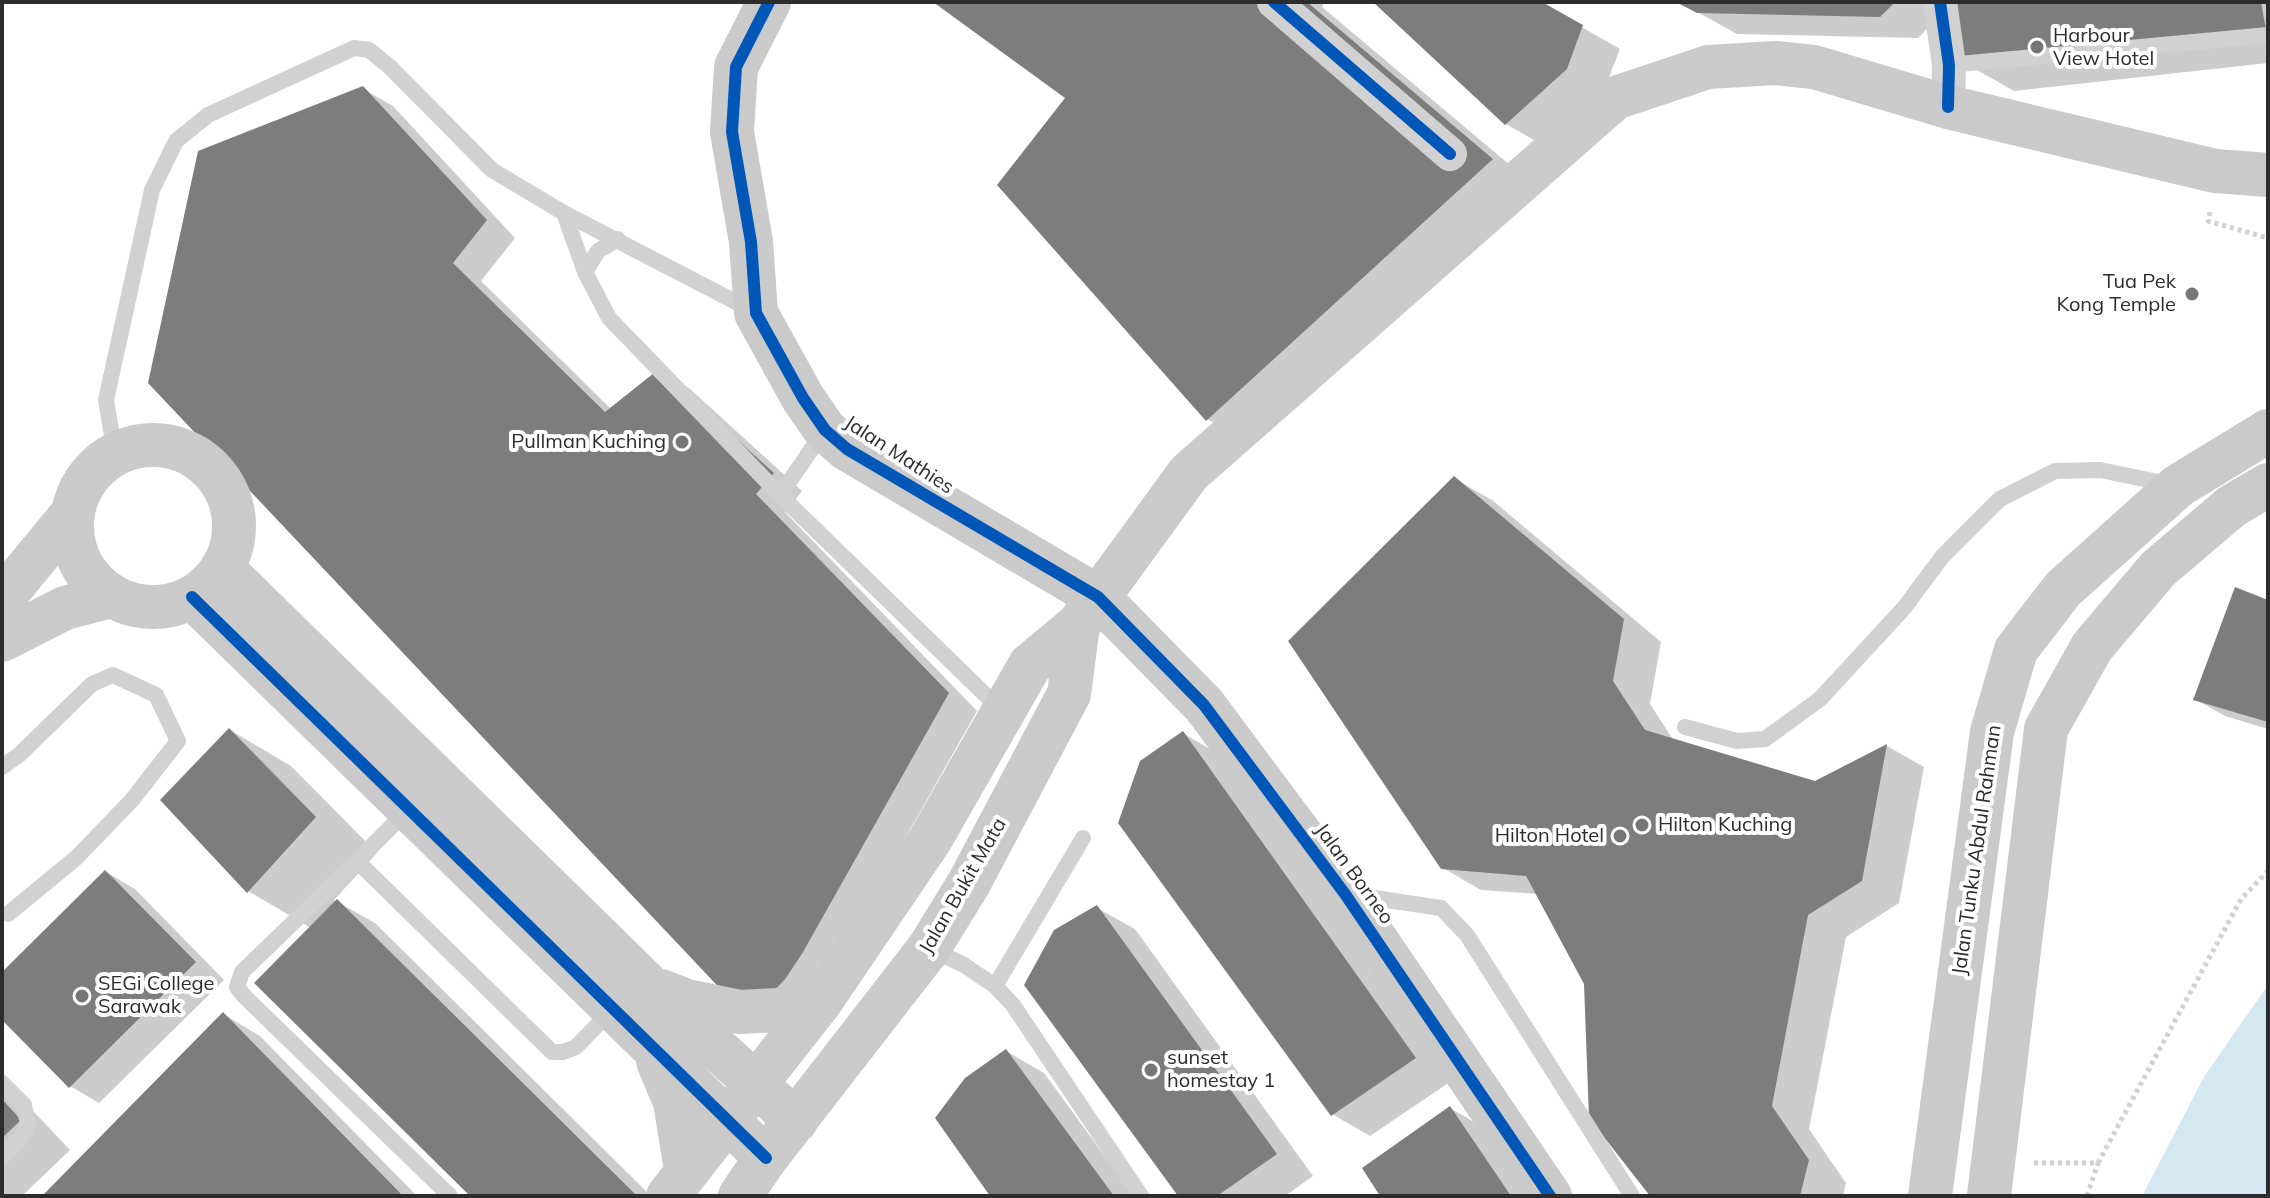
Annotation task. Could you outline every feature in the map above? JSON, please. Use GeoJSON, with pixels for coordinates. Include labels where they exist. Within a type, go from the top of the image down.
{"type":"FeatureCollection","features":[{"type":"Feature","properties":{"kind":"main road","name":"Jalan Mathies"},"geometry":{"type":"LineString","coordinates":[[769,2],[736,67],[732,132],[751,242],[756,313],[785,369],[825,430],[847,449],[1088,611]]}},
{"type":"Feature","properties":{"kind":"main road"},"geometry":{"type":"LineString","coordinates":[[677,1183],[821,1001],[930,840],[1030,665],[1088,611],[1189,473],[1615,98],[1708,67],[1775,63],[1814,67],[1948,86],[2215,171],[2262,168]]}},
{"type":"Feature","properties":{"kind":"main road","name":"Jalan Tunku Abdul Rahman"},"geometry":{"type":"LineString","coordinates":[[1930,1196],[1989,747],[2016,650],[2063,589],[2178,486],[2268,431]]}},
{"type":"Feature","properties":{"kind":"main road"},"geometry":{"type":"LineString","coordinates":[[151,444],[177,447],[200,458],[218,476],[230,499],[235,524],[231,550],[207,583],[165,606],[137,606],[111,596],[92,581],[79,561],[72,538],[72,514],[78,493],[90,474],[115,454],[151,444]]}},
{"type":"Feature","properties":{"kind":"main road"},"geometry":{"type":"LineString","coordinates":[[1991,1180],[2046,729],[2092,647],[2158,569],[2232,506],[2268,485]]}},
{"type":"Feature","properties":{"kind":"main road"},"geometry":{"type":"LineString","coordinates":[[2,599],[72,514]]}},
{"type":"Feature","properties":{"kind":"main road"},"geometry":{"type":"LineString","coordinates":[[207,583],[408,810],[766,1158]]}},
{"type":"Feature","properties":{"kind":"main road"},"geometry":{"type":"LineString","coordinates":[[207,583],[796,1121]]}},
{"type":"Feature","properties":{"kind":"main road"},"geometry":{"type":"LineString","coordinates":[[2,640],[65,608],[111,596]]}},
{"type":"Feature","properties":{"kind":"main road","name":"Jalan Borneo"},"geometry":{"type":"LineString","coordinates":[[1088,611],[1204,705],[1345,894],[1550,1196]]}},
{"type":"Feature","properties":{"kind":"main road","name":"Jalan Bukit Mata"},"geometry":{"type":"LineString","coordinates":[[740,1196],[929,948],[969,883],[1069,694],[1088,611]]}},
{"type":"Feature","properties":{"kind":"main road"},"geometry":{"type":"LineString","coordinates":[[651,988],[687,1001],[740,1012],[777,1010],[821,1001]]}},
{"type":"Feature","properties":{"kind":"main road"},"geometry":{"type":"LineString","coordinates":[[653,1049],[675,1102],[677,1183]]}},
{"type":"Feature","properties":{"kind":"street"},"geometry":{"type":"LineString","coordinates":[[1274,2],[1450,154]]}},
{"type":"Feature","properties":{"kind":"street"},"geometry":{"type":"LineString","coordinates":[[1940,2],[1948,86]]}},
{"type":"Feature","properties":{"kind":"lane"},"geometry":{"type":"LineString","coordinates":[[1948,86],[2268,35]]}},
{"type":"Feature","properties":{"kind":"lane"},"geometry":{"type":"LineString","coordinates":[[115,454],[106,400],[152,190],[176,141],[208,115],[354,48],[369,50],[492,170],[564,213],[756,313]]}},
{"type":"Feature","properties":{"kind":"lane"},"geometry":{"type":"LineString","coordinates":[[564,213],[585,272],[609,318],[780,495],[1003,711]]}},
{"type":"Feature","properties":{"kind":"lane"},"geometry":{"type":"LineString","coordinates":[[585,272],[598,251],[618,239]]}},
{"type":"Feature","properties":{"kind":"lane"},"geometry":{"type":"LineString","coordinates":[[780,495],[825,430]]}},
{"type":"Feature","properties":{"kind":"lane"},"geometry":{"type":"LineString","coordinates":[[1685,727],[1737,741],[1765,739],[1820,699],[1904,608],[1942,557],[2000,499],[2055,471],[2100,470],[2178,486]]}},
{"type":"Feature","properties":{"kind":"lane"},"geometry":{"type":"LineString","coordinates":[[2,767],[19,755],[92,684],[113,675],[156,695],[178,741],[132,800],[85,848],[4,912]]}},
{"type":"Feature","properties":{"kind":"lane"},"geometry":{"type":"LineString","coordinates":[[408,810],[242,972],[237,987],[450,1196]]}},
{"type":"Feature","properties":{"kind":"lane"},"geometry":{"type":"LineString","coordinates":[[995,986],[1083,838]]}},
{"type":"Feature","properties":{"kind":"lane"},"geometry":{"type":"LineString","coordinates":[[357,861],[552,1052],[576,1047],[612,1010]]}},
{"type":"Feature","properties":{"kind":"lane"},"geometry":{"type":"LineString","coordinates":[[1345,894],[1441,908],[1467,935],[1632,1196]]}},
{"type":"Feature","properties":{"kind":"lane"},"geometry":{"type":"LineString","coordinates":[[929,948],[964,965],[995,986],[1013,1005],[1141,1196]]}},
{"type":"Feature","properties":{"kind":"lane"},"geometry":{"type":"LineString","coordinates":[[2,1083],[24,1105],[28,1124],[20,1139],[2,1157]]}},
{"type":"Feature","properties":{"kind":"path"},"geometry":{"type":"LineString","coordinates":[[2087,1196],[2098,1163],[2241,899],[2268,871]]}},
{"type":"Feature","properties":{"kind":"path"},"geometry":{"type":"LineString","coordinates":[[1991,1180],[2098,1163]]}},
{"type":"Feature","properties":{"kind":"water"},"geometry":{"type":"Polygon","coordinates":[[[2268,985],[2268,1196],[2142,1196],[2205,1075],[2268,985]]]}},
{"type":"Feature","properties":{"kind":"building"},"geometry":{"type":"Polygon","coordinates":[[[933,2],[1307,2],[1493,159],[1206,421],[997,185],[1065,98],[933,2]]]}},
{"type":"Feature","properties":{"kind":"building"},"geometry":{"type":"Polygon","coordinates":[[[1373,2],[1542,2],[1583,25],[1567,69],[1505,125],[1373,2]]]}},
{"type":"Feature","properties":{"kind":"building"},"geometry":{"type":"Polygon","coordinates":[[[1676,2],[1895,2],[1880,17],[1697,13],[1676,2]]]}},
{"type":"Feature","properties":{"kind":"building","name":"Harbour View Hotel"},"geometry":{"type":"Polygon","coordinates":[[[1955,2],[2261,2],[2266,30],[1961,63],[1955,2]]]}},
{"type":"Feature","properties":{"kind":"building"},"geometry":{"type":"Polygon","coordinates":[[[363,86],[487,220],[453,263],[605,412],[659,369],[774,473],[756,494],[949,693],[803,952],[770,995],[729,998],[148,383],[198,151],[363,86]]]}},
{"type":"Feature","properties":{"kind":"building","name":"Hilton Kuching"},"geometry":{"type":"Polygon","coordinates":[[[1454,476],[1624,619],[1613,681],[1645,730],[1815,781],[1887,744],[1862,881],[1808,915],[1772,1106],[1809,1160],[1800,1196],[1650,1196],[1589,1118],[1584,984],[1526,876],[1441,869],[1288,641],[1454,476]]]}},
{"type":"Feature","properties":{"kind":"building"},"geometry":{"type":"Polygon","coordinates":[[[2235,587],[2268,600],[2268,722],[2193,700],[2235,587]]]}},
{"type":"Feature","properties":{"kind":"building"},"geometry":{"type":"Polygon","coordinates":[[[229,728],[316,817],[247,893],[160,800],[229,728]]]}},
{"type":"Feature","properties":{"kind":"building"},"geometry":{"type":"Polygon","coordinates":[[[1183,731],[1416,1058],[1331,1116],[1118,823],[1140,761],[1183,731]]]}},
{"type":"Feature","properties":{"kind":"building","name":"SEGi College Sarawak"},"geometry":{"type":"Polygon","coordinates":[[[105,870],[196,962],[69,1088],[2,1020],[2,972],[105,870]]]}},
{"type":"Feature","properties":{"kind":"building"},"geometry":{"type":"Polygon","coordinates":[[[337,899],[636,1195],[470,1196],[254,983],[337,899]]]}},
{"type":"Feature","properties":{"kind":"building","name":"sunset homestay 1"},"geometry":{"type":"Polygon","coordinates":[[[1097,905],[1277,1154],[1217,1196],[1178,1196],[1024,985],[1054,930],[1097,905]]]}},
{"type":"Feature","properties":{"kind":"building"},"geometry":{"type":"Polygon","coordinates":[[[223,1012],[403,1196],[42,1196],[223,1012]]]}},
{"type":"Feature","properties":{"kind":"building"},"geometry":{"type":"Polygon","coordinates":[[[1006,1049],[1114,1196],[990,1196],[935,1118],[965,1078],[1006,1049]]]}},
{"type":"Feature","properties":{"kind":"building"},"geometry":{"type":"Polygon","coordinates":[[[2,1099],[21,1120],[2,1138],[2,1099]]]}},
{"type":"Feature","properties":{"kind":"building"},"geometry":{"type":"Polygon","coordinates":[[[1450,1106],[1511,1196],[1380,1196],[1362,1168],[1450,1106]]]}},
{"type":"Feature","properties":{"kind":"cycle path"},"geometry":{"type":"LineString","coordinates":[[769,2],[736,67],[732,132],[751,242],[756,313],[803,398],[825,430],[847,449],[1098,597],[1204,705],[1345,894],[1550,1196]]}},
{"type":"Feature","properties":{"kind":"cycle path"},"geometry":{"type":"LineString","coordinates":[[1274,2],[1450,154]]}},
{"type":"Feature","properties":{"kind":"cycle path"},"geometry":{"type":"LineString","coordinates":[[1940,2],[1949,65],[1948,107]]}},
{"type":"Feature","properties":{"kind":"cycle path"},"geometry":{"type":"LineString","coordinates":[[192,597],[766,1158]]}},
{"type":"Feature","properties":{"kind":"place","name":"Harbour View Hotel"},"geometry":{"type":"Point","coordinates":[2037,47]}},
{"type":"Feature","properties":{"kind":"place","name":"Tua Pek Kong Temple"},"geometry":{"type":"Point","coordinates":[2192,294]}},
{"type":"Feature","properties":{"kind":"place","name":"Pullman Kuching"},"geometry":{"type":"Point","coordinates":[682,442]}},
{"type":"Feature","properties":{"kind":"place","name":"Hilton Kuching"},"geometry":{"type":"Point","coordinates":[1642,825]}},
{"type":"Feature","properties":{"kind":"place","name":"Hilton Hotel"},"geometry":{"type":"Point","coordinates":[1620,836]}},
{"type":"Feature","properties":{"kind":"place","name":"SEGi College Sarawak"},"geometry":{"type":"Point","coordinates":[82,996]}},
{"type":"Feature","properties":{"kind":"place","name":"sunset homestay 1"},"geometry":{"type":"Point","coordinates":[1151,1070]}}]}
